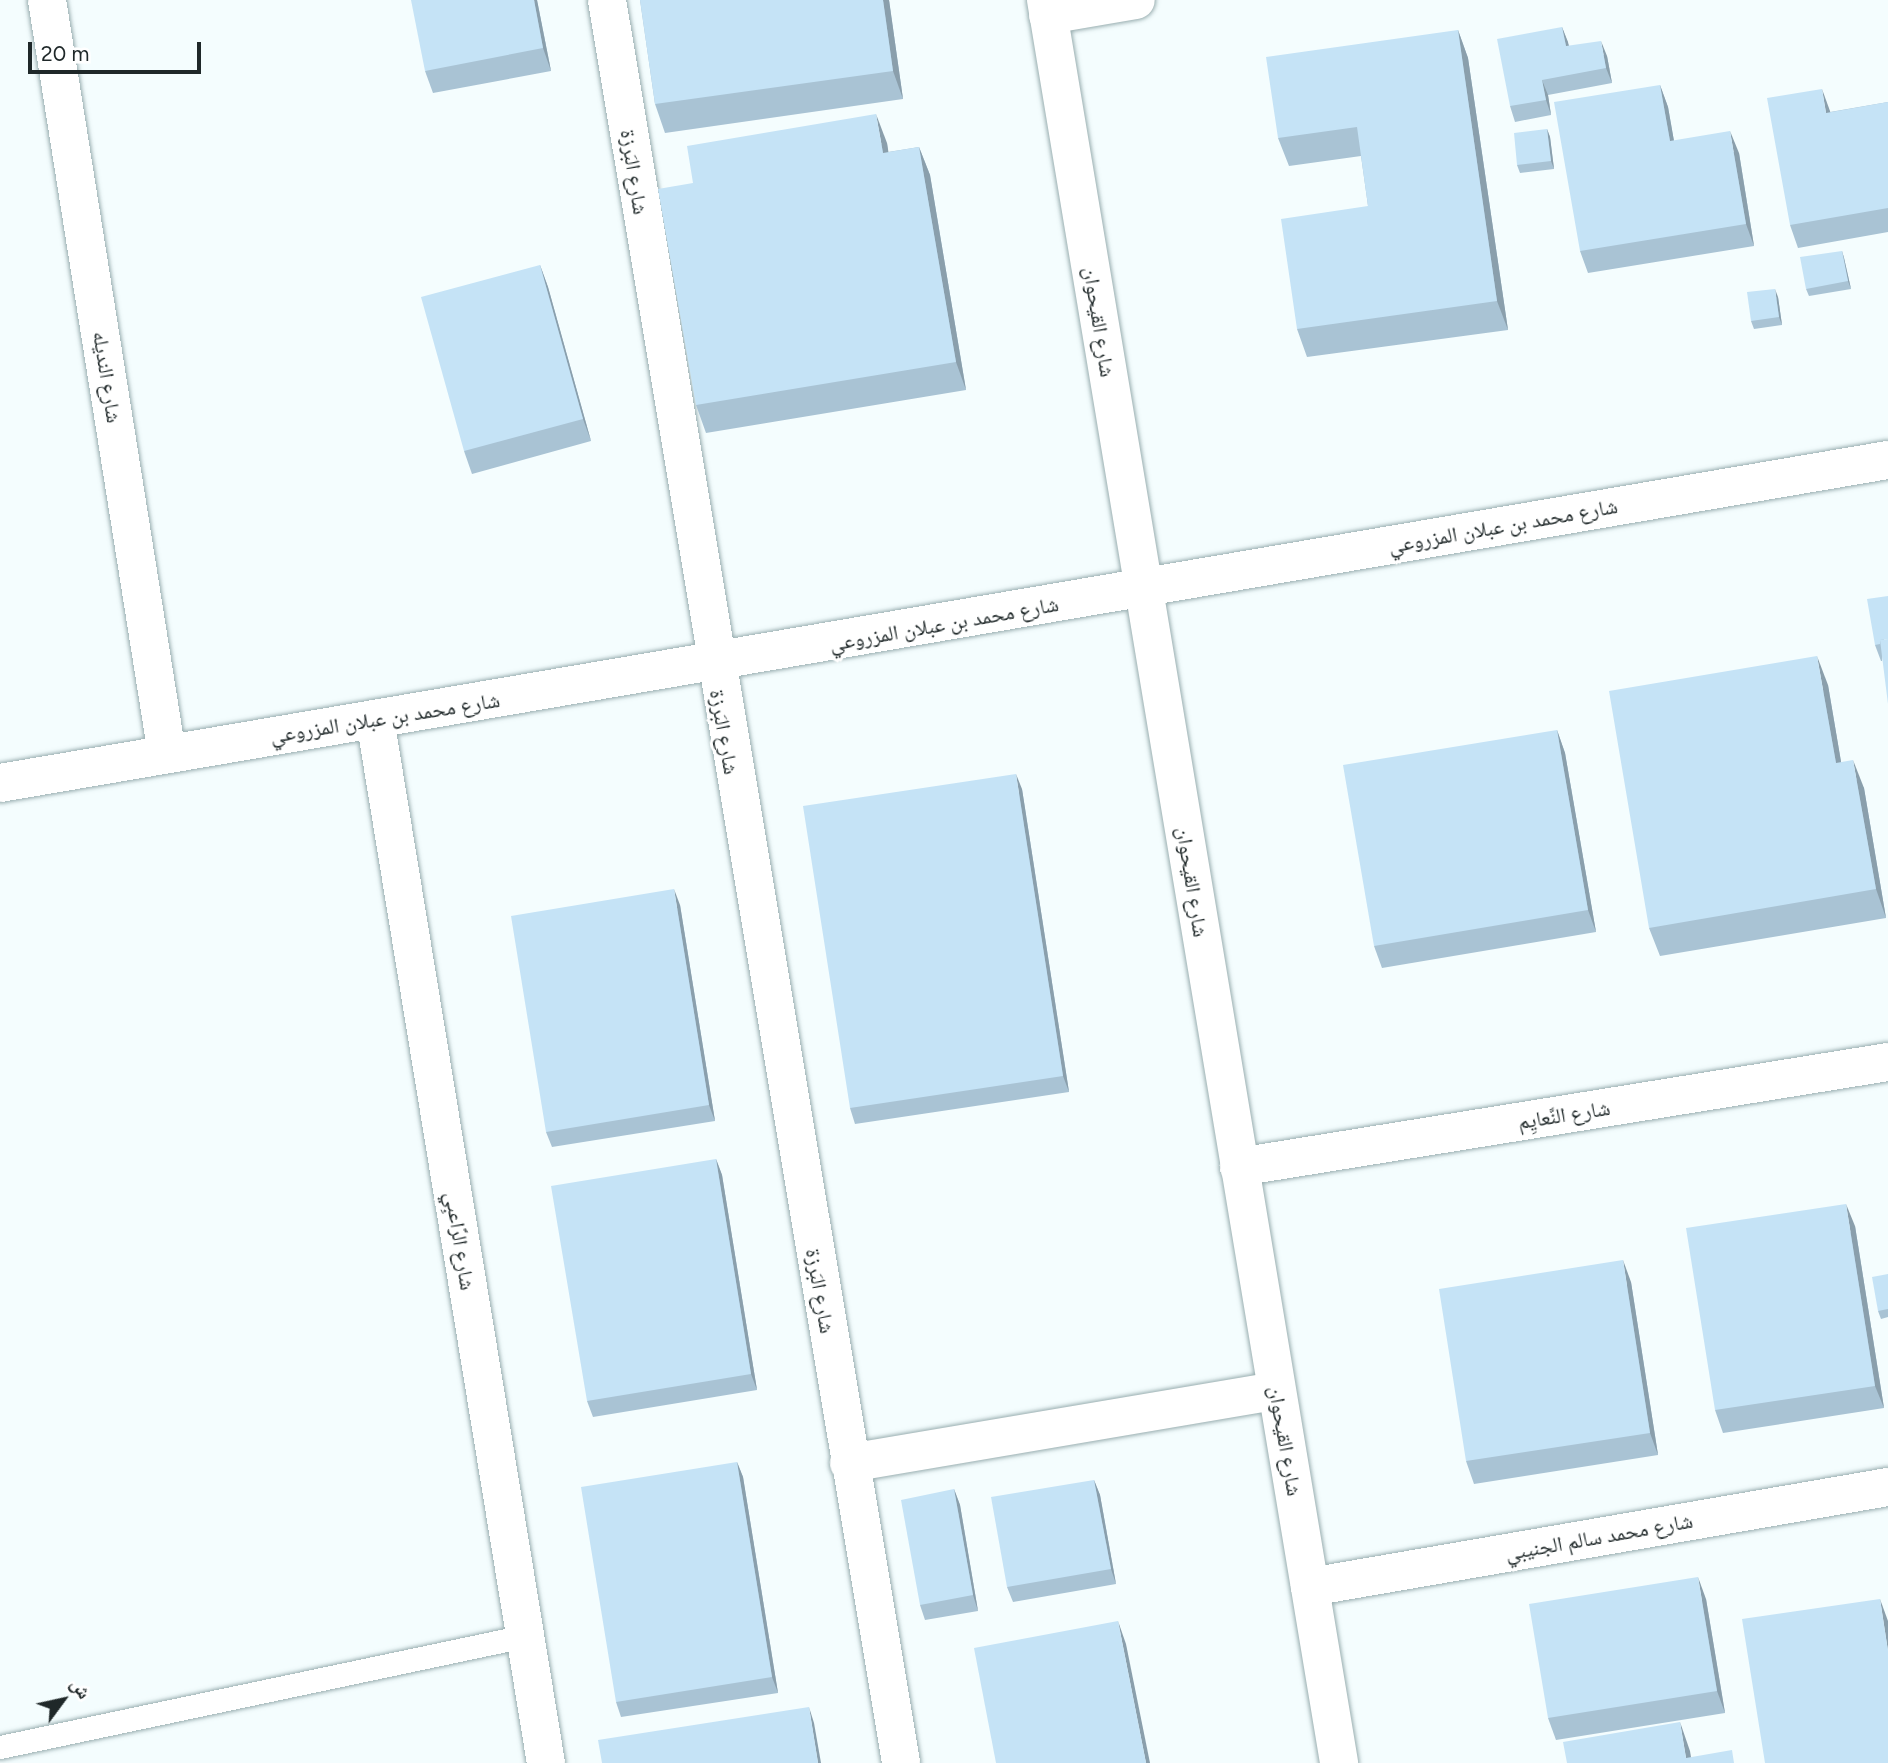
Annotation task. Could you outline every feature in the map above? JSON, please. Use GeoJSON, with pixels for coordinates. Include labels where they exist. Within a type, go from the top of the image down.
{"type":"FeatureCollection","features":[{"type":"Feature","properties":{"kind":"street","name":"شارع النديله"},"geometry":{"type":"LineString","coordinates":[[47,0],[167,754]]}},
{"type":"Feature","properties":{"kind":"street","name":"شارع البَرزة"},"geometry":{"type":"LineString","coordinates":[[607,0],[713,666],[901,1763]]}},
{"type":"Feature","properties":{"kind":"street"},"geometry":{"type":"LineString","coordinates":[[1047,7],[1136,0]]}},
{"type":"Feature","properties":{"kind":"street","name":"شارع القيحوان"},"geometry":{"type":"LineString","coordinates":[[1047,7],[1339,1763]]}},
{"type":"Feature","properties":{"kind":"street","name":"شارع محمد بن عبلان المزروعي"},"geometry":{"type":"LineString","coordinates":[[0,783],[375,719],[713,666],[1143,588],[1888,460]]}},
{"type":"Feature","properties":{"kind":"street","name":"شارع الرَّاعبِي"},"geometry":{"type":"LineString","coordinates":[[375,719],[546,1763]]}},
{"type":"Feature","properties":{"kind":"street","name":"شارع النَّعايِم"},"geometry":{"type":"LineString","coordinates":[[1239,1167],[1888,1062]]}},
{"type":"Feature","properties":{"kind":"street"},"geometry":{"type":"LineString","coordinates":[[849,1463],[1276,1391]]}},
{"type":"Feature","properties":{"kind":"street","name":"شارع محمد سالم الجنيبي"},"geometry":{"type":"LineString","coordinates":[[1310,1587],[1888,1487]]}},
{"type":"Feature","properties":{"kind":"lane"},"geometry":{"type":"LineString","coordinates":[[0,1747],[525,1636]]}},
{"type":"Feature","properties":{"kind":"building"},"geometry":{"type":"Polygon","coordinates":[[[411,0],[534,0],[543,48],[425,71],[411,0]]]}},
{"type":"Feature","properties":{"kind":"building"},"geometry":{"type":"Polygon","coordinates":[[[640,0],[883,0],[893,71],[655,104],[640,0]]]}},
{"type":"Feature","properties":{"kind":"building"},"geometry":{"type":"Polygon","coordinates":[[[1562,27],[1566,46],[1601,41],[1606,68],[1542,80],[1546,100],[1510,106],[1497,39],[1562,27]]]}},
{"type":"Feature","properties":{"kind":"building"},"geometry":{"type":"Polygon","coordinates":[[[1458,30],[1497,301],[1297,329],[1281,219],[1368,206],[1357,127],[1278,138],[1266,57],[1458,30]]]}},
{"type":"Feature","properties":{"kind":"building"},"geometry":{"type":"Polygon","coordinates":[[[1660,85],[1670,141],[1730,131],[1746,224],[1580,251],[1554,102],[1660,85]]]}},
{"type":"Feature","properties":{"kind":"building"},"geometry":{"type":"Polygon","coordinates":[[[1822,89],[1826,113],[1888,102],[1888,208],[1790,225],[1767,98],[1822,89]]]}},
{"type":"Feature","properties":{"kind":"building"},"geometry":{"type":"Polygon","coordinates":[[[876,114],[883,153],[919,147],[956,362],[696,405],[658,189],[693,183],[687,146],[876,114]]]}},
{"type":"Feature","properties":{"kind":"building"},"geometry":{"type":"Polygon","coordinates":[[[1547,129],[1551,161],[1517,165],[1514,133],[1547,129]]]}},
{"type":"Feature","properties":{"kind":"building"},"geometry":{"type":"Polygon","coordinates":[[[1842,251],[1848,281],[1806,289],[1800,257],[1842,251]]]}},
{"type":"Feature","properties":{"kind":"building"},"geometry":{"type":"Polygon","coordinates":[[[540,265],[583,419],[464,451],[421,297],[540,265]]]}},
{"type":"Feature","properties":{"kind":"building"},"geometry":{"type":"Polygon","coordinates":[[[1775,289],[1779,317],[1751,321],[1747,292],[1775,289]]]}},
{"type":"Feature","properties":{"kind":"building"},"geometry":{"type":"Polygon","coordinates":[[[1888,596],[1888,639],[1880,640],[1880,644],[1875,645],[1867,599],[1888,596]]]}},
{"type":"Feature","properties":{"kind":"building"},"geometry":{"type":"Polygon","coordinates":[[[1888,639],[1888,704],[1880,640],[1888,639]]]}},
{"type":"Feature","properties":{"kind":"building"},"geometry":{"type":"Polygon","coordinates":[[[1817,656],[1836,763],[1853,760],[1876,889],[1649,928],[1609,691],[1817,656]]]}},
{"type":"Feature","properties":{"kind":"building"},"geometry":{"type":"Polygon","coordinates":[[[1557,730],[1588,910],[1374,946],[1343,765],[1557,730]]]}},
{"type":"Feature","properties":{"kind":"building"},"geometry":{"type":"Polygon","coordinates":[[[1016,774],[1063,1076],[850,1108],[803,806],[1016,774]]]}},
{"type":"Feature","properties":{"kind":"building"},"geometry":{"type":"Polygon","coordinates":[[[674,889],[709,1105],[546,1132],[511,916],[674,889]]]}},
{"type":"Feature","properties":{"kind":"building"},"geometry":{"type":"Polygon","coordinates":[[[716,1159],[751,1374],[587,1401],[551,1186],[716,1159]]]}},
{"type":"Feature","properties":{"kind":"building"},"geometry":{"type":"Polygon","coordinates":[[[1846,1204],[1875,1386],[1715,1410],[1686,1228],[1846,1204]]]}},
{"type":"Feature","properties":{"kind":"building"},"geometry":{"type":"Polygon","coordinates":[[[1623,1260],[1650,1433],[1466,1461],[1439,1289],[1623,1260]]]}},
{"type":"Feature","properties":{"kind":"building"},"geometry":{"type":"Polygon","coordinates":[[[1888,1274],[1888,1309],[1878,1311],[1872,1277],[1888,1274]]]}},
{"type":"Feature","properties":{"kind":"building"},"geometry":{"type":"Polygon","coordinates":[[[737,1462],[772,1677],[616,1702],[581,1487],[737,1462]]]}},
{"type":"Feature","properties":{"kind":"building"},"geometry":{"type":"Polygon","coordinates":[[[1094,1480],[1111,1569],[1007,1587],[991,1497],[1094,1480]]]}},
{"type":"Feature","properties":{"kind":"building"},"geometry":{"type":"Polygon","coordinates":[[[954,1489],[973,1595],[920,1605],[901,1500],[954,1489]]]}},
{"type":"Feature","properties":{"kind":"building"},"geometry":{"type":"Polygon","coordinates":[[[1698,1577],[1717,1691],[1548,1718],[1529,1604],[1698,1577]]]}},
{"type":"Feature","properties":{"kind":"building"},"geometry":{"type":"Polygon","coordinates":[[[1880,1599],[1888,1651],[1888,1763],[1765,1763],[1742,1619],[1880,1599]]]}},
{"type":"Feature","properties":{"kind":"building"},"geometry":{"type":"Polygon","coordinates":[[[1118,1621],[1146,1763],[996,1763],[974,1648],[1118,1621]]]}},
{"type":"Feature","properties":{"kind":"building"},"geometry":{"type":"Polygon","coordinates":[[[809,1707],[818,1763],[602,1763],[598,1740],[809,1707]]]}},
{"type":"Feature","properties":{"kind":"building"},"geometry":{"type":"Polygon","coordinates":[[[1680,1722],[1686,1758],[1732,1750],[1734,1763],[1567,1763],[1563,1742],[1680,1722]]]}}]}
